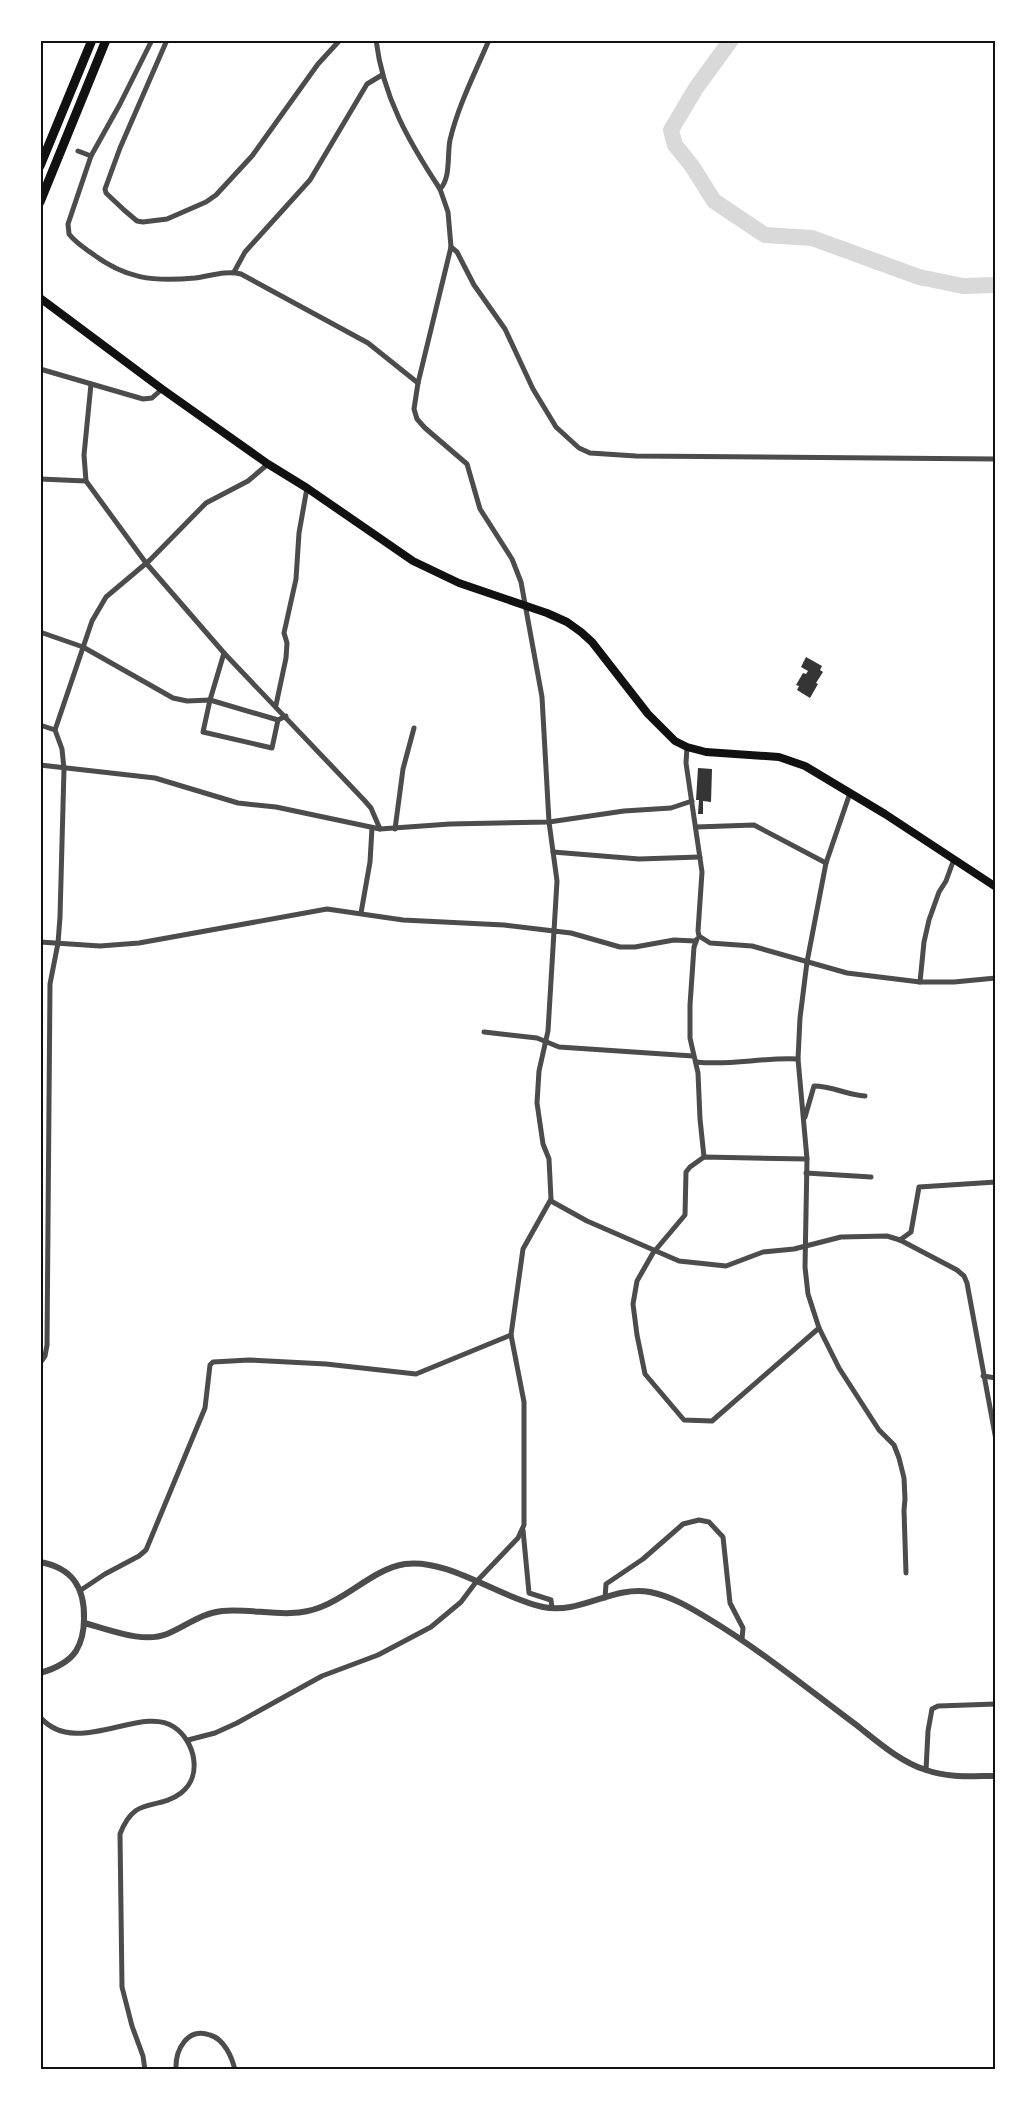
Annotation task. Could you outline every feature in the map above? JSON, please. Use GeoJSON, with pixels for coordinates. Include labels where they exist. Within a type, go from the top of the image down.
{"type":"FeatureCollection","features":[{"type":"Feature","properties":{"kind":"highway"},"geometry":{"type":"LineString","coordinates":[[40,166],[92,40]]}},
{"type":"Feature","properties":{"kind":"highway"},"geometry":{"type":"LineString","coordinates":[[40,202],[106,40]]}},
{"type":"Feature","properties":{"kind":"main road"},"geometry":{"type":"LineString","coordinates":[[40,298],[268,464],[413,561],[459,583],[547,613],[580,632],[592,642],[659,727],[675,741],[706,752],[769,756],[788,760],[815,771],[996,887]]}},
{"type":"Feature","properties":{"kind":"street"},"geometry":{"type":"LineString","coordinates":[[152,40],[91,156],[68,224],[68,230],[73,239],[119,271],[147,279],[174,280],[234,272],[241,274],[368,343],[418,383]]}},
{"type":"Feature","properties":{"kind":"street"},"geometry":{"type":"LineString","coordinates":[[167,40],[120,148],[105,189],[106,193],[124,210],[137,221],[143,222],[167,219],[206,202],[216,195],[252,156],[318,64],[340,40]]}},
{"type":"Feature","properties":{"kind":"street"},"geometry":{"type":"LineString","coordinates":[[376,40],[382,75],[395,113],[415,152],[440,189],[448,212],[451,246],[418,383],[414,403],[415,415],[425,428],[471,470],[478,503],[516,568],[527,607],[542,697],[549,822],[557,881],[546,1042],[539,1071],[537,1103],[543,1144],[549,1158],[550,1201],[524,1250],[511,1335],[524,1402],[523,1530],[529,1593],[551,1600],[552,1608]]}},
{"type":"Feature","properties":{"kind":"street"},"geometry":{"type":"LineString","coordinates":[[440,189],[445,180],[454,126],[489,40]]}},
{"type":"Feature","properties":{"kind":"street"},"geometry":{"type":"LineString","coordinates":[[234,272],[245,252],[310,180],[367,84],[382,75]]}},
{"type":"Feature","properties":{"kind":"street"},"geometry":{"type":"LineString","coordinates":[[78,151],[91,156]]}},
{"type":"Feature","properties":{"kind":"street"},"geometry":{"type":"LineString","coordinates":[[451,246],[457,252],[479,294],[505,329],[516,356],[550,420],[568,440],[590,453],[636,456],[996,459]]}},
{"type":"Feature","properties":{"kind":"street"},"geometry":{"type":"LineString","coordinates":[[40,369],[147,399],[152,398],[162,389]]}},
{"type":"Feature","properties":{"kind":"street"},"geometry":{"type":"LineString","coordinates":[[91,384],[84,455],[86,481],[146,563],[224,653],[364,800],[371,808],[380,829]]}},
{"type":"Feature","properties":{"kind":"street"},"geometry":{"type":"LineString","coordinates":[[40,1363],[45,1356],[47,1345],[50,984],[58,943],[64,769],[62,749],[55,730],[100,605],[206,503],[248,481],[268,464]]}},
{"type":"Feature","properties":{"kind":"street"},"geometry":{"type":"LineString","coordinates":[[40,479],[86,481]]}},
{"type":"Feature","properties":{"kind":"street"},"geometry":{"type":"LineString","coordinates":[[276,705],[286,658],[287,643],[284,633],[296,579],[299,533],[307,488]]}},
{"type":"Feature","properties":{"kind":"street"},"geometry":{"type":"LineString","coordinates":[[40,632],[83,647],[166,695],[187,701],[210,700],[278,720],[286,716]]}},
{"type":"Feature","properties":{"kind":"street"},"geometry":{"type":"LineString","coordinates":[[224,653],[203,732],[272,748],[278,720]]}},
{"type":"Feature","properties":{"kind":"street"},"geometry":{"type":"LineString","coordinates":[[40,725],[55,730]]}},
{"type":"Feature","properties":{"kind":"street"},"geometry":{"type":"LineString","coordinates":[[395,829],[403,769],[414,728]]}},
{"type":"Feature","properties":{"kind":"street"},"geometry":{"type":"LineString","coordinates":[[687,747],[686,763],[702,872],[690,1005],[690,1038],[698,1073],[704,1157]]}},
{"type":"Feature","properties":{"kind":"street"},"geometry":{"type":"LineString","coordinates":[[40,765],[156,778],[238,803],[276,807],[380,829],[450,824],[549,822],[624,810],[671,808],[692,801]]}},
{"type":"Feature","properties":{"kind":"street"},"geometry":{"type":"LineString","coordinates":[[850,793],[826,863],[807,962],[800,1018],[798,1059],[807,1159],[805,1267],[808,1294],[819,1328],[839,1368],[879,1430],[894,1445],[899,1458],[904,1478],[906,1573]]}},
{"type":"Feature","properties":{"kind":"street"},"geometry":{"type":"LineString","coordinates":[[696,827],[754,825],[826,863]]}},
{"type":"Feature","properties":{"kind":"street"},"geometry":{"type":"LineString","coordinates":[[361,913],[370,862],[372,828]]}},
{"type":"Feature","properties":{"kind":"street"},"geometry":{"type":"LineString","coordinates":[[553,852],[639,859],[700,857]]}},
{"type":"Feature","properties":{"kind":"street"},"geometry":{"type":"LineString","coordinates":[[920,982],[929,920],[954,859]]}},
{"type":"Feature","properties":{"kind":"street"},"geometry":{"type":"LineString","coordinates":[[40,942],[100,946],[139,943],[327,909],[403,920],[554,930],[620,947],[636,947],[697,938],[710,943],[752,946],[856,974],[920,982],[996,978]]}},
{"type":"Feature","properties":{"kind":"street"},"geometry":{"type":"LineString","coordinates":[[484,1032],[537,1038],[559,1047],[731,1064],[759,1059],[798,1059]]}},
{"type":"Feature","properties":{"kind":"street"},"geometry":{"type":"LineString","coordinates":[[804,1118],[814,1086],[828,1086],[852,1095],[865,1096]]}},
{"type":"Feature","properties":{"kind":"street"},"geometry":{"type":"LineString","coordinates":[[704,1157],[711,1159],[807,1159]]}},
{"type":"Feature","properties":{"kind":"street"},"geometry":{"type":"LineString","coordinates":[[704,1157],[687,1172],[686,1215],[656,1250],[637,1281],[634,1292],[633,1304],[637,1335],[645,1374],[684,1420],[712,1421],[819,1328]]}},
{"type":"Feature","properties":{"kind":"street"},"geometry":{"type":"LineString","coordinates":[[807,1173],[871,1177]]}},
{"type":"Feature","properties":{"kind":"street"},"geometry":{"type":"LineString","coordinates":[[900,1240],[911,1232],[917,1190],[920,1187],[996,1182]]}},
{"type":"Feature","properties":{"kind":"street"},"geometry":{"type":"LineString","coordinates":[[550,1201],[587,1221],[679,1262],[726,1266],[763,1252],[805,1247],[841,1238],[887,1236],[900,1240],[957,1270],[964,1276],[996,1440]]}},
{"type":"Feature","properties":{"kind":"street"},"geometry":{"type":"LineString","coordinates":[[81,1590],[146,1550],[205,1408],[210,1365],[213,1362],[249,1360],[326,1364],[416,1374],[511,1335]]}},
{"type":"Feature","properties":{"kind":"street"},"geometry":{"type":"LineString","coordinates":[[982,1376],[996,1378]]}},
{"type":"Feature","properties":{"kind":"street"},"geometry":{"type":"LineString","coordinates":[[605,1598],[606,1584],[643,1559],[683,1524],[699,1520],[709,1522],[723,1537],[726,1547],[730,1603],[743,1628],[742,1639]]}},
{"type":"Feature","properties":{"kind":"street"},"geometry":{"type":"LineString","coordinates":[[188,1740],[215,1733],[322,1676],[378,1655],[411,1638],[449,1613],[511,1547],[523,1530]]}},
{"type":"Feature","properties":{"kind":"street"},"geometry":{"type":"LineString","coordinates":[[40,1562],[64,1571],[77,1583],[84,1600],[84,1623],[80,1643],[69,1659],[54,1669],[40,1673]]}},
{"type":"Feature","properties":{"kind":"street"},"geometry":{"type":"LineString","coordinates":[[84,1623],[150,1637],[168,1633],[216,1612],[303,1613],[334,1602],[390,1569],[408,1564],[435,1566],[529,1604],[552,1608],[573,1608],[636,1591],[650,1592],[680,1603],[742,1639],[871,1737],[906,1760],[926,1770],[951,1776],[996,1776]]}},
{"type":"Feature","properties":{"kind":"street"},"geometry":{"type":"LineString","coordinates":[[926,1770],[928,1731],[932,1709],[938,1706],[996,1704]]}},
{"type":"Feature","properties":{"kind":"street"},"geometry":{"type":"LineString","coordinates":[[40,1717],[54,1729],[76,1734],[148,1722],[168,1722],[180,1730],[188,1740],[195,1760],[191,1778],[183,1791],[173,1799],[145,1805],[134,1812],[124,1821],[120,1834],[122,1987],[128,2015],[143,2056],[145,2070]]}},
{"type":"Feature","properties":{"kind":"street"},"geometry":{"type":"LineString","coordinates":[[176,2070],[175,2059],[182,2042],[195,2035],[210,2035],[224,2046],[232,2059],[235,2070]]}},
{"type":"Feature","properties":{"kind":"building"},"geometry":{"type":"Polygon","coordinates":[[[806,657],[822,666],[820,670],[823,672],[810,698],[797,690],[799,686],[796,685],[803,673],[806,674],[808,671],[801,667],[806,657]]]}},
{"type":"Feature","properties":{"kind":"building"},"geometry":{"type":"Polygon","coordinates":[[[698,768],[712,769],[711,802],[703,801],[703,814],[698,814],[699,800],[696,800],[698,768]]]}},
{"type":"Feature","properties":{"kind":"waterway"},"geometry":{"type":"LineString","coordinates":[[731,40],[696,88],[671,130],[675,145],[692,166],[714,201],[765,235],[812,238],[919,277],[963,286],[996,285]]}}]}
